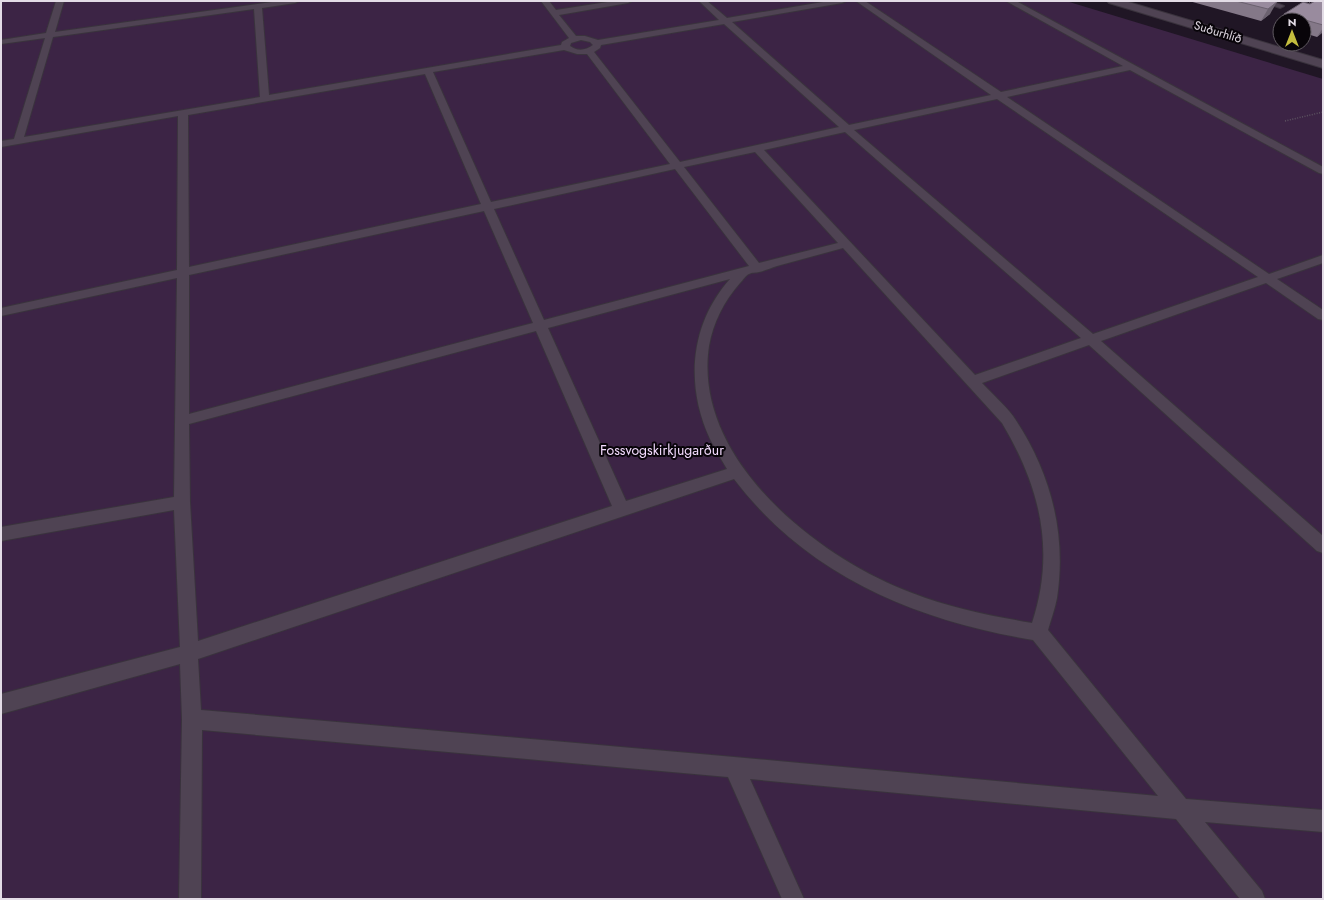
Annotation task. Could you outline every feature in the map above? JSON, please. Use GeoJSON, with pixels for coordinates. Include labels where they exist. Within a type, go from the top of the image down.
{"type":"FeatureCollection","features":[{"type":"Feature","properties":{"kind":"street","name":"Suðurhlíð"},"geometry":{"type":"LineString","coordinates":[[1114,1],[1323,64]]}},
{"type":"Feature","properties":{"kind":"lane"},"geometry":{"type":"LineString","coordinates":[[18,141],[60,1]]}},
{"type":"Feature","properties":{"kind":"lane"},"geometry":{"type":"LineString","coordinates":[[1,42],[295,1]]}},
{"type":"Feature","properties":{"kind":"lane"},"geometry":{"type":"LineString","coordinates":[[545,1],[574,39]]}},
{"type":"Feature","properties":{"kind":"lane"},"geometry":{"type":"LineString","coordinates":[[555,13],[628,1]]}},
{"type":"Feature","properties":{"kind":"lane"},"geometry":{"type":"LineString","coordinates":[[703,1],[847,129],[1091,340],[1323,546]]}},
{"type":"Feature","properties":{"kind":"lane"},"geometry":{"type":"LineString","coordinates":[[566,47],[566,44],[574,39],[588,38],[597,42],[842,1]]}},
{"type":"Feature","properties":{"kind":"lane"},"geometry":{"type":"LineString","coordinates":[[860,1],[1323,316]]}},
{"type":"Feature","properties":{"kind":"lane"},"geometry":{"type":"LineString","coordinates":[[1010,1],[1323,171]]}},
{"type":"Feature","properties":{"kind":"lane"},"geometry":{"type":"LineString","coordinates":[[1263,1],[1280,6]]}},
{"type":"Feature","properties":{"kind":"lane"},"geometry":{"type":"LineString","coordinates":[[258,6],[265,99]]}},
{"type":"Feature","properties":{"kind":"lane"},"geometry":{"type":"LineString","coordinates":[[1,144],[566,47],[575,51],[589,51],[598,46],[597,42]]}},
{"type":"Feature","properties":{"kind":"lane"},"geometry":{"type":"LineString","coordinates":[[589,51],[678,166],[750,270]]}},
{"type":"Feature","properties":{"kind":"lane"},"geometry":{"type":"LineString","coordinates":[[1,312],[1131,67]]}},
{"type":"Feature","properties":{"kind":"lane"},"geometry":{"type":"LineString","coordinates":[[428,71],[622,510]]}},
{"type":"Feature","properties":{"kind":"lane"},"geometry":{"type":"LineString","coordinates":[[183,113],[182,502],[192,719],[190,899]]}},
{"type":"Feature","properties":{"kind":"lane"},"geometry":{"type":"LineString","coordinates":[[757,148],[1007,419],[1023,444],[1036,472],[1046,501],[1052,531],[1053,564],[1048,598],[1038,632]]}},
{"type":"Feature","properties":{"kind":"lane"},"geometry":{"type":"LineString","coordinates":[[182,421],[541,327],[846,244]]}},
{"type":"Feature","properties":{"kind":"lane"},"geometry":{"type":"LineString","coordinates":[[972,381],[1323,259]]}},
{"type":"Feature","properties":{"kind":"lane"},"geometry":{"type":"LineString","coordinates":[[750,270],[730,287],[718,303],[710,321],[704,341],[701,361],[702,384],[706,407],[714,431],[727,456],[738,472],[768,509],[796,534],[828,558],[865,580],[905,599],[948,614],[992,625],[1038,632],[1254,899]]}},
{"type":"Feature","properties":{"kind":"lane"},"geometry":{"type":"LineString","coordinates":[[1,704],[189,653],[738,472]]}},
{"type":"Feature","properties":{"kind":"lane"},"geometry":{"type":"LineString","coordinates":[[1,534],[182,502]]}},
{"type":"Feature","properties":{"kind":"lane"},"geometry":{"type":"LineString","coordinates":[[192,719],[1323,821]]}},
{"type":"Feature","properties":{"kind":"lane"},"geometry":{"type":"LineString","coordinates":[[734,767],[793,899]]}},
{"type":"Feature","properties":{"kind":"green space","name":"Fossvogskirkjugarður"},"geometry":{"type":"Polygon","coordinates":[[[1,1],[1066,1],[1323,79],[1323,899],[1,899],[1,1]]]}},
{"type":"Feature","properties":{"kind":"building"},"geometry":{"type":"Polygon","coordinates":[[[1236,1],[1273,1],[1277,2],[1268,9],[1236,1]]]}},
{"type":"Feature","properties":{"kind":"building"},"geometry":{"type":"Polygon","coordinates":[[[1315,1],[1323,1],[1323,25],[1312,22],[1312,12],[1287,12],[1303,2],[1310,4],[1315,1]]]}}]}
